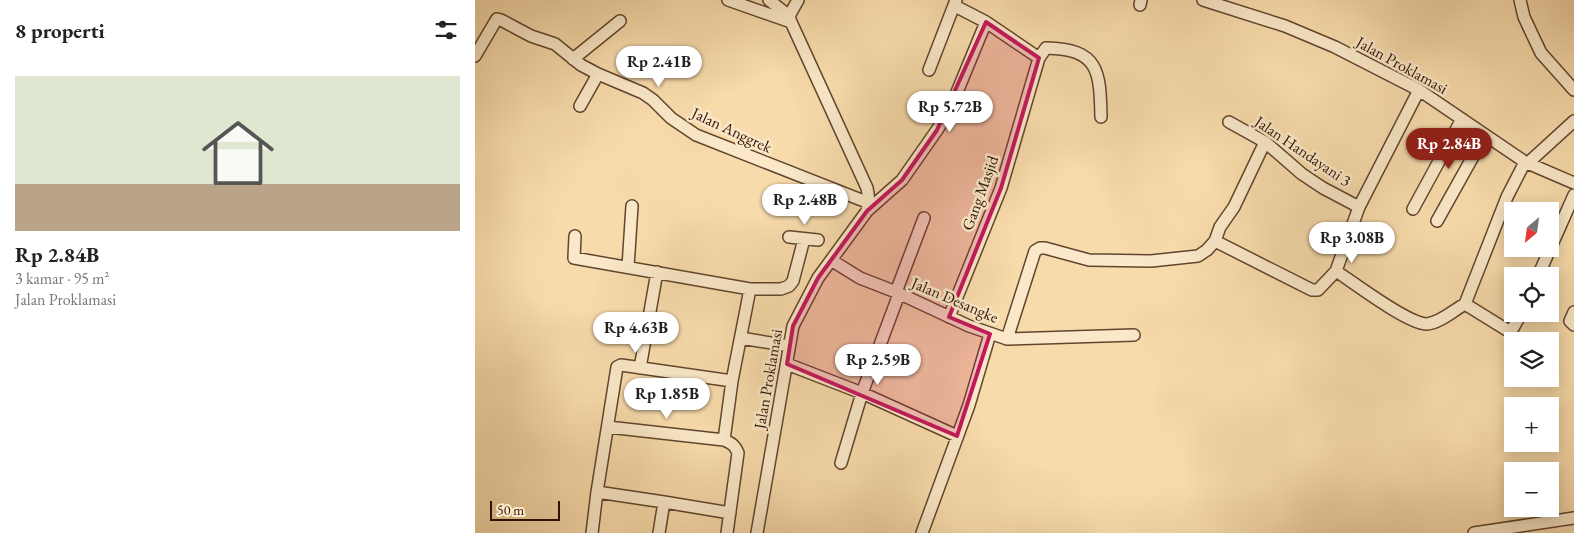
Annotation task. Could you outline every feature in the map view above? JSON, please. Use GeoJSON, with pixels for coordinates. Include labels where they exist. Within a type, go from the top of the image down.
{"type":"FeatureCollection","features":[{"type":"Feature","properties":{"kind":"street"},"geometry":{"type":"LineString","coordinates":[[728,0],[793,9]]}},
{"type":"Feature","properties":{"kind":"street"},"geometry":{"type":"LineString","coordinates":[[769,0],[793,9],[867,188],[869,195],[868,207]]}},
{"type":"Feature","properties":{"kind":"street","name":"Jalan Proklamasi"},"geometry":{"type":"LineString","coordinates":[[1203,0],[1302,33],[1335,47],[1419,90],[1527,162],[1574,183]]}},
{"type":"Feature","properties":{"kind":"street"},"geometry":{"type":"LineString","coordinates":[[1520,0],[1524,17],[1541,53],[1574,90]]}},
{"type":"Feature","properties":{"kind":"street"},"geometry":{"type":"LineString","coordinates":[[929,70],[955,3],[1039,58],[1045,48],[1065,50],[1087,57],[1096,70],[1099,83],[1101,117]]}},
{"type":"Feature","properties":{"kind":"street","name":"Jalan Anggrek"},"geometry":{"type":"LineString","coordinates":[[475,56],[497,19],[531,36],[555,44],[573,59],[598,74],[643,93],[671,118],[697,135],[868,207]]}},
{"type":"Feature","properties":{"kind":"street"},"geometry":{"type":"LineString","coordinates":[[573,59],[620,21]]}},
{"type":"Feature","properties":{"kind":"street","name":"Jalan Proklamasi"},"geometry":{"type":"LineString","coordinates":[[757,533],[793,326],[818,278],[868,207],[902,180],[937,130],[950,109],[986,22]]}},
{"type":"Feature","properties":{"kind":"street","name":"Gang Masjid"},"geometry":{"type":"LineString","coordinates":[[949,316],[1001,188],[1039,58]]}},
{"type":"Feature","properties":{"kind":"street"},"geometry":{"type":"LineString","coordinates":[[580,106],[598,74]]}},
{"type":"Feature","properties":{"kind":"street"},"geometry":{"type":"LineString","coordinates":[[1215,240],[1313,290],[1318,290],[1336,271],[1359,207],[1419,90]]}},
{"type":"Feature","properties":{"kind":"street"},"geometry":{"type":"LineString","coordinates":[[1413,209],[1463,119]]}},
{"type":"Feature","properties":{"kind":"street"},"geometry":{"type":"LineString","coordinates":[[1336,271],[1405,316],[1425,324],[1434,322],[1465,304],[1507,197],[1527,162],[1574,121]]}},
{"type":"Feature","properties":{"kind":"street","name":"Jalan Handayani 3"},"geometry":{"type":"LineString","coordinates":[[1229,122],[1265,142],[1302,174],[1323,188],[1359,207]]}},
{"type":"Feature","properties":{"kind":"street"},"geometry":{"type":"LineString","coordinates":[[1437,221],[1485,135]]}},
{"type":"Feature","properties":{"kind":"street"},"geometry":{"type":"LineString","coordinates":[[1007,338],[1035,251],[1045,248],[1089,260],[1151,261],[1198,256],[1207,250],[1215,240],[1220,227],[1234,207],[1265,142]]}},
{"type":"Feature","properties":{"kind":"street"},"geometry":{"type":"LineString","coordinates":[[1542,267],[1574,195]]}},
{"type":"Feature","properties":{"kind":"street"},"geometry":{"type":"LineString","coordinates":[[628,267],[632,206]]}},
{"type":"Feature","properties":{"kind":"street"},"geometry":{"type":"LineString","coordinates":[[841,463],[862,393],[924,218]]}},
{"type":"Feature","properties":{"kind":"street"},"geometry":{"type":"LineString","coordinates":[[575,236],[574,258],[750,289],[781,289],[789,286],[794,279],[804,239]]}},
{"type":"Feature","properties":{"kind":"street"},"geometry":{"type":"LineString","coordinates":[[789,237],[818,240]]}},
{"type":"Feature","properties":{"kind":"street","name":"Jalan Desangke"},"geometry":{"type":"LineString","coordinates":[[831,260],[860,278],[990,334],[1007,338],[1134,335]]}},
{"type":"Feature","properties":{"kind":"street"},"geometry":{"type":"LineString","coordinates":[[640,368],[657,272]]}},
{"type":"Feature","properties":{"kind":"street"},"geometry":{"type":"LineString","coordinates":[[724,440],[732,381],[750,289]]}},
{"type":"Feature","properties":{"kind":"street"},"geometry":{"type":"LineString","coordinates":[[1465,304],[1507,330],[1513,328],[1516,322]]}},
{"type":"Feature","properties":{"kind":"street"},"geometry":{"type":"LineString","coordinates":[[1574,312],[1570,321],[1574,325]]}},
{"type":"Feature","properties":{"kind":"street"},"geometry":{"type":"LineString","coordinates":[[922,533],[969,405],[990,334]]}},
{"type":"Feature","properties":{"kind":"street"},"geometry":{"type":"LineString","coordinates":[[741,338],[789,346]]}},
{"type":"Feature","properties":{"kind":"street"},"geometry":{"type":"LineString","coordinates":[[787,364],[862,393],[957,436]]}},
{"type":"Feature","properties":{"kind":"street"},"geometry":{"type":"LineString","coordinates":[[593,533],[597,492],[617,366],[621,365],[732,381]]}},
{"type":"Feature","properties":{"kind":"street"},"geometry":{"type":"LineString","coordinates":[[608,427],[724,440],[732,444],[738,453],[727,533]]}},
{"type":"Feature","properties":{"kind":"street"},"geometry":{"type":"LineString","coordinates":[[597,492],[730,513]]}},
{"type":"Feature","properties":{"kind":"street"},"geometry":{"type":"LineString","coordinates":[[659,533],[664,502]]}},
{"type":"Feature","properties":{"kind":"street"},"geometry":{"type":"LineString","coordinates":[[1474,533],[1574,518]]}},
{"type":"Feature","properties":{"kind":"highlighted area"},"geometry":{"type":"Polygon","coordinates":[[[986,22],[1039,58],[1001,188],[949,317],[990,334],[957,436],[787,364],[793,326],[818,278],[867,211],[902,180],[937,130],[986,22]]]}}]}
